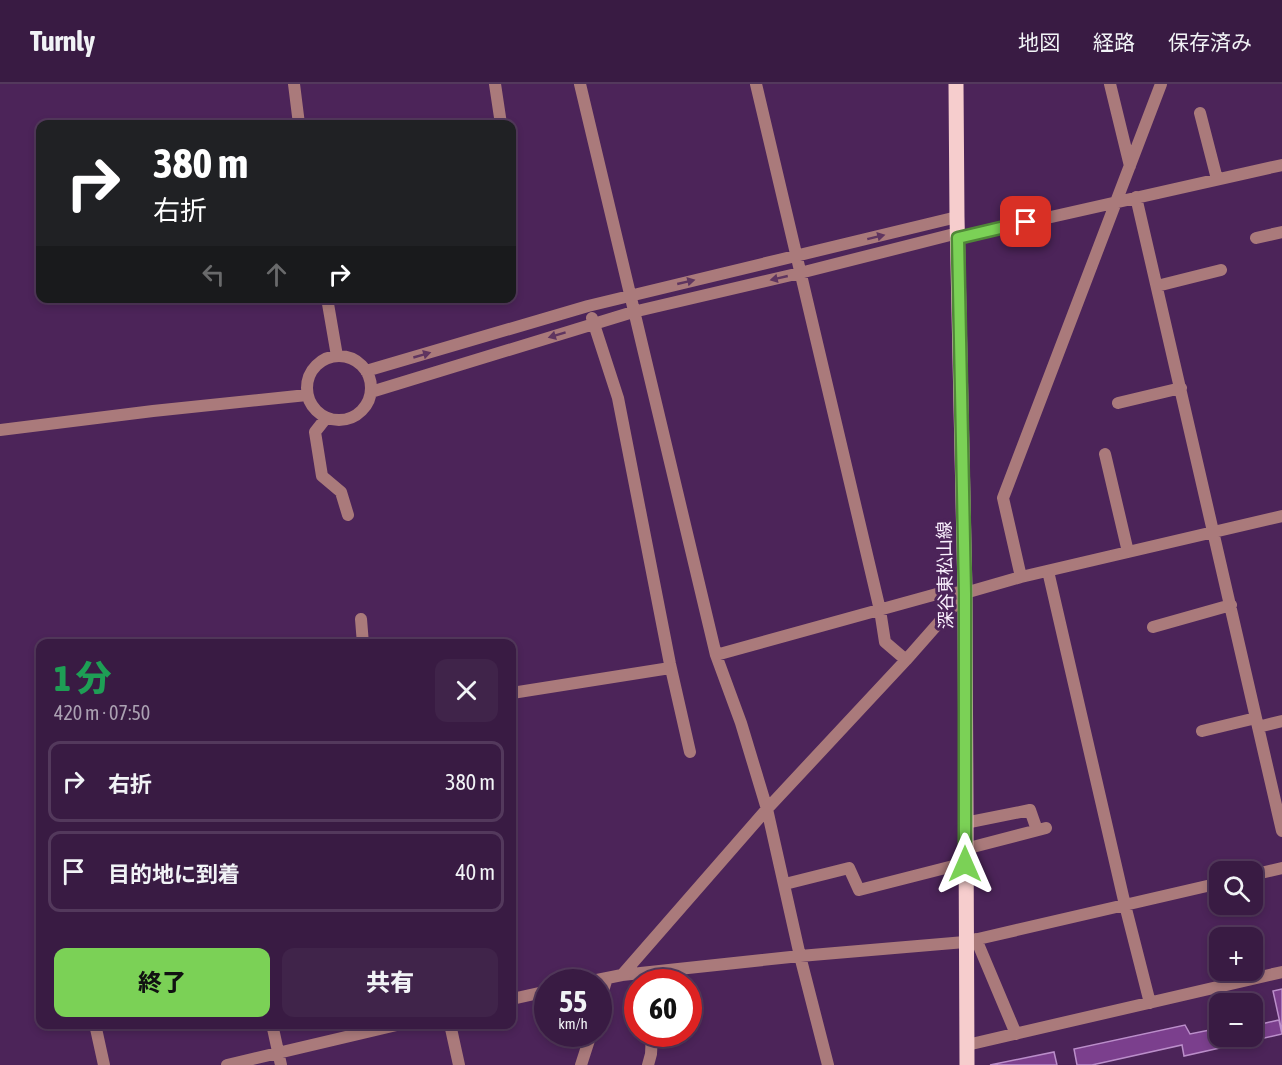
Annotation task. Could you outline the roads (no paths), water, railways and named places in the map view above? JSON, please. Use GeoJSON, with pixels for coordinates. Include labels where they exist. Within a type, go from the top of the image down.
{"type":"FeatureCollection","features":[{"type":"Feature","properties":{"kind":"main road","name":"深谷東松山線"},"geometry":{"type":"LineString","coordinates":[[956,84],[965,593],[965,856],[971,940],[967,1065]]}},
{"type":"Feature","properties":{"kind":"street"},"geometry":{"type":"LineString","coordinates":[[294,84],[298,120]]}},
{"type":"Feature","properties":{"kind":"street"},"geometry":{"type":"LineString","coordinates":[[495,84],[500,120]]}},
{"type":"Feature","properties":{"kind":"street"},"geometry":{"type":"LineString","coordinates":[[580,84],[716,655],[741,723],[767,809],[800,956],[828,1065]]}},
{"type":"Feature","properties":{"kind":"street"},"geometry":{"type":"LineString","coordinates":[[756,84],[880,610],[885,642],[906,660]]}},
{"type":"Feature","properties":{"kind":"street"},"geometry":{"type":"LineString","coordinates":[[1110,84],[1130,166]]}},
{"type":"Feature","properties":{"kind":"street"},"geometry":{"type":"LineString","coordinates":[[1021,577],[1003,498],[1161,84]]}},
{"type":"Feature","properties":{"kind":"street"},"geometry":{"type":"LineString","coordinates":[[1200,113],[1217,179]]}},
{"type":"Feature","properties":{"kind":"street"},"geometry":{"type":"LineString","coordinates":[[371,392],[633,312],[958,236],[1282,165]]}},
{"type":"Feature","properties":{"kind":"street"},"geometry":{"type":"LineString","coordinates":[[1136,197],[1257,722],[1278,791],[1282,831]]}},
{"type":"Feature","properties":{"kind":"street"},"geometry":{"type":"LineString","coordinates":[[366,371],[588,306],[957,217]]}},
{"type":"Feature","properties":{"kind":"street"},"geometry":{"type":"LineString","coordinates":[[1256,238],[1282,232]]}},
{"type":"Feature","properties":{"kind":"street"},"geometry":{"type":"LineString","coordinates":[[1157,286],[1221,270]]}},
{"type":"Feature","properties":{"kind":"street"},"geometry":{"type":"LineString","coordinates":[[328,303],[337,356]]}},
{"type":"Feature","properties":{"kind":"street"},"geometry":{"type":"LineString","coordinates":[[588,306],[618,398],[670,668],[690,752]]}},
{"type":"Feature","properties":{"kind":"street"},"geometry":{"type":"LineString","coordinates":[[337,356],[354,360],[366,371],[370,381],[371,392],[363,410],[346,420],[326,418],[311,404],[307,395],[310,373],[326,358],[337,356]]}},
{"type":"Feature","properties":{"kind":"street"},"geometry":{"type":"LineString","coordinates":[[1118,403],[1181,388]]}},
{"type":"Feature","properties":{"kind":"street"},"geometry":{"type":"LineString","coordinates":[[0,430],[307,395]]}},
{"type":"Feature","properties":{"kind":"street"},"geometry":{"type":"LineString","coordinates":[[326,418],[315,432],[322,476],[341,492],[348,515]]}},
{"type":"Feature","properties":{"kind":"street"},"geometry":{"type":"LineString","coordinates":[[1105,454],[1128,552]]}},
{"type":"Feature","properties":{"kind":"street"},"geometry":{"type":"LineString","coordinates":[[716,655],[944,592],[965,593],[1021,577],[1282,516]]}},
{"type":"Feature","properties":{"kind":"street"},"geometry":{"type":"LineString","coordinates":[[1048,571],[1125,905],[1150,1003]]}},
{"type":"Feature","properties":{"kind":"street"},"geometry":{"type":"LineString","coordinates":[[612,977],[622,975],[767,809],[965,593]]}},
{"type":"Feature","properties":{"kind":"street"},"geometry":{"type":"LineString","coordinates":[[1153,627],[1231,605]]}},
{"type":"Feature","properties":{"kind":"street"},"geometry":{"type":"LineString","coordinates":[[361,619],[363,639]]}},
{"type":"Feature","properties":{"kind":"street"},"geometry":{"type":"LineString","coordinates":[[516,692],[670,668]]}},
{"type":"Feature","properties":{"kind":"street"},"geometry":{"type":"LineString","coordinates":[[1202,731],[1257,722],[1282,722]]}},
{"type":"Feature","properties":{"kind":"street"},"geometry":{"type":"LineString","coordinates":[[785,884],[849,868],[860,890],[1041,829],[1030,810],[965,823]]}},
{"type":"Feature","properties":{"kind":"street"},"geometry":{"type":"LineString","coordinates":[[1263,872],[1282,868]]}},
{"type":"Feature","properties":{"kind":"street"},"geometry":{"type":"LineString","coordinates":[[702,970],[800,956],[971,940],[1209,886]]}},
{"type":"Feature","properties":{"kind":"street"},"geometry":{"type":"LineString","coordinates":[[971,940],[1016,1034]]}},
{"type":"Feature","properties":{"kind":"street"},"geometry":{"type":"LineString","coordinates":[[967,1045],[1282,972]]}},
{"type":"Feature","properties":{"kind":"street"},"geometry":{"type":"LineString","coordinates":[[516,998],[534,994]]}},
{"type":"Feature","properties":{"kind":"street"},"geometry":{"type":"LineString","coordinates":[[96,1029],[104,1065]]}},
{"type":"Feature","properties":{"kind":"street"},"geometry":{"type":"LineString","coordinates":[[273,1029],[280,1059]]}},
{"type":"Feature","properties":{"kind":"street"},"geometry":{"type":"LineString","coordinates":[[227,1065],[280,1059],[384,1029]]}},
{"type":"Feature","properties":{"kind":"street"},"geometry":{"type":"LineString","coordinates":[[451,1029],[459,1065]]}},
{"type":"Feature","properties":{"kind":"street"},"geometry":{"type":"LineString","coordinates":[[581,1065],[587,1047]]}},
{"type":"Feature","properties":{"kind":"street"},"geometry":{"type":"LineString","coordinates":[[648,1065],[651,1047]]}}]}
